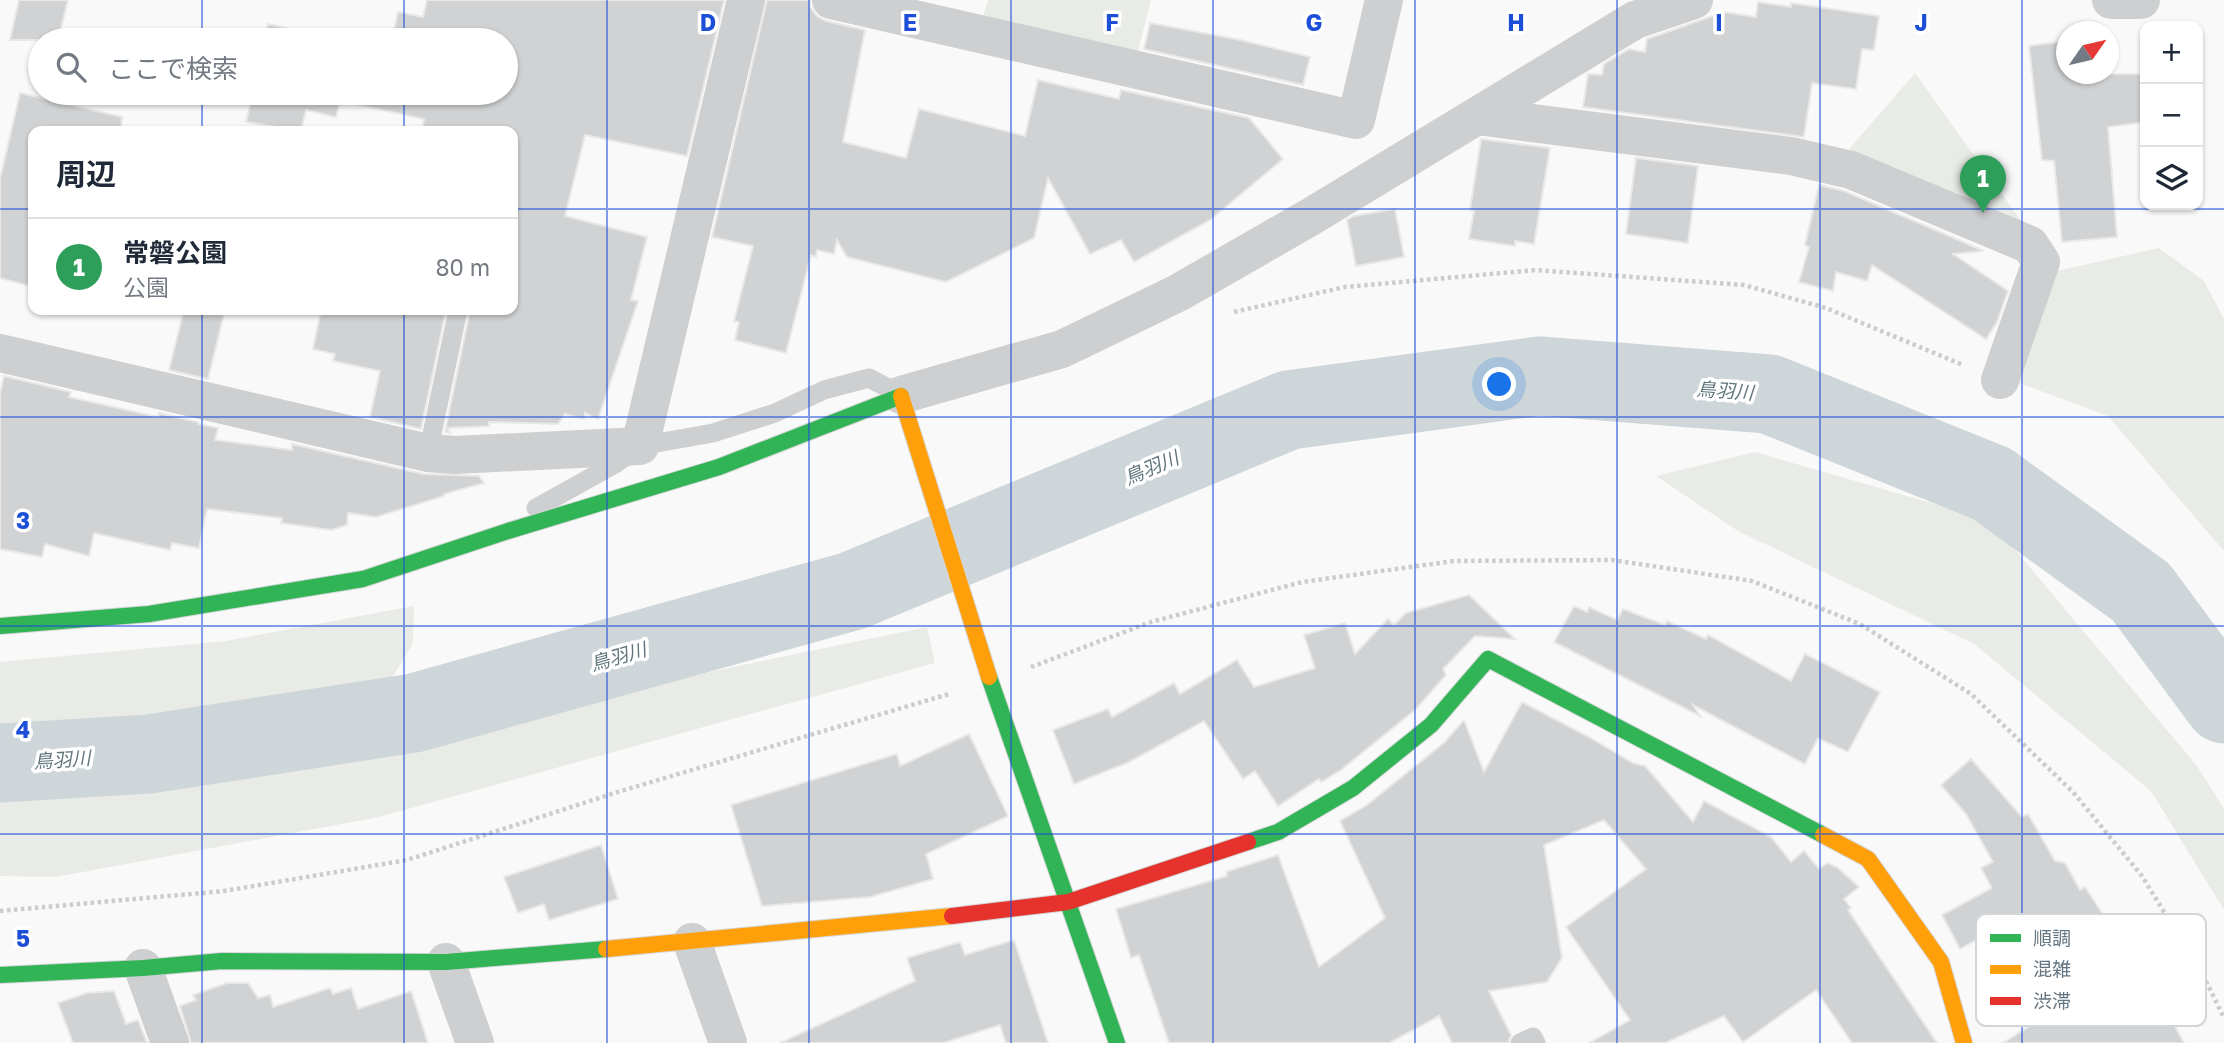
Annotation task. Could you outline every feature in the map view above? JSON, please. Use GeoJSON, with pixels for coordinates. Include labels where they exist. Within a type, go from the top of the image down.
{"type":"FeatureCollection","features":[{"type":"Feature","properties":{"kind":"street"},"geometry":{"type":"LineString","coordinates":[[0,353],[428,453],[455,455],[640,446],[746,0]]}},
{"type":"Feature","properties":{"kind":"street"},"geometry":{"type":"LineString","coordinates":[[831,0],[976,16],[1356,120],[1384,0]]}},
{"type":"Feature","properties":{"kind":"street"},"geometry":{"type":"LineString","coordinates":[[0,625],[149,614],[363,579],[508,531],[719,467],[1062,349],[1178,293],[1312,216],[1635,20],[1694,0]]}},
{"type":"Feature","properties":{"kind":"street"},"geometry":{"type":"LineString","coordinates":[[2111,0],[2141,0]]}},
{"type":"Feature","properties":{"kind":"street"},"geometry":{"type":"LineString","coordinates":[[1477,116],[1791,156],[1850,170],[2030,244],[2041,262],[2000,380]]}},
{"type":"Feature","properties":{"kind":"street"},"geometry":{"type":"LineString","coordinates":[[903,402],[983,661],[1117,1043]]}},
{"type":"Feature","properties":{"kind":"street"},"geometry":{"type":"LineString","coordinates":[[0,975],[222,961],[446,962],[692,942],[1007,911],[1068,901],[1278,832],[1353,788],[1431,726],[1488,659],[1868,859],[1941,962],[1964,1043]]}},
{"type":"Feature","properties":{"kind":"street"},"geometry":{"type":"LineString","coordinates":[[692,942],[728,1043]]}},
{"type":"Feature","properties":{"kind":"street"},"geometry":{"type":"LineString","coordinates":[[446,962],[475,1043]]}},
{"type":"Feature","properties":{"kind":"street"},"geometry":{"type":"LineString","coordinates":[[143,968],[170,1043]]}},
{"type":"Feature","properties":{"kind":"lane"},"geometry":{"type":"LineString","coordinates":[[428,453],[457,315]]}},
{"type":"Feature","properties":{"kind":"lane"},"geometry":{"type":"LineString","coordinates":[[508,531],[529,512],[615,464],[640,446],[713,433],[775,413],[824,390],[869,378],[903,402]]}},
{"type":"Feature","properties":{"kind":"lane"},"geometry":{"type":"LineString","coordinates":[[1520,1043],[1533,1037],[1536,1043]]}},
{"type":"Feature","properties":{"kind":"path"},"geometry":{"type":"LineString","coordinates":[[1224,314],[1345,287],[1536,270],[1744,285],[1826,308],[2000,380]]}},
{"type":"Feature","properties":{"kind":"path"},"geometry":{"type":"LineString","coordinates":[[0,911],[224,891],[407,860],[634,787],[990,681],[1151,622],[1302,582],[1454,561],[1612,560],[1752,580],[1860,624],[1970,694],[2073,792],[2142,876],[2165,914]]}},
{"type":"Feature","properties":{"kind":"path"},"geometry":{"type":"LineString","coordinates":[[2206,981],[2224,1018]]}},
{"type":"Feature","properties":{"kind":"shaded area"},"geometry":{"type":"Polygon","coordinates":[[[988,0],[1151,0],[1134,67],[978,34],[988,0]]]}},
{"type":"Feature","properties":{"kind":"shaded area"},"geometry":{"type":"Polygon","coordinates":[[[1915,73],[2057,271],[2159,248],[2204,281],[2224,319],[2224,551],[2108,416],[2014,381],[2056,271],[1844,155],[1915,73]]]}},
{"type":"Feature","properties":{"kind":"shaded area"},"geometry":{"type":"Polygon","coordinates":[[[1755,452],[1990,520],[2197,766],[2224,809],[2224,910],[2151,791],[1974,644],[1738,531],[1656,476],[1755,452]]]}},
{"type":"Feature","properties":{"kind":"shaded area"},"geometry":{"type":"Polygon","coordinates":[[[414,606],[413,643],[386,688],[348,708],[0,746],[0,662],[226,641],[414,606]]]}},
{"type":"Feature","properties":{"kind":"shaded area"},"geometry":{"type":"Polygon","coordinates":[[[927,627],[935,663],[379,817],[56,877],[0,876],[0,795],[196,778],[927,627]]]}},
{"type":"Feature","properties":{"kind":"building"},"geometry":{"type":"Polygon","coordinates":[[[19,0],[68,0],[61,28],[28,28],[28,40],[10,40],[19,0]]]}},
{"type":"Feature","properties":{"kind":"building"},"geometry":{"type":"Polygon","coordinates":[[[427,0],[724,0],[687,156],[585,135],[565,216],[647,237],[631,300],[638,301],[598,419],[585,413],[584,419],[565,414],[558,424],[489,422],[489,426],[447,428],[450,433],[445,432],[469,315],[518,315],[518,126],[423,126],[424,119],[359,105],[518,105],[518,28],[395,28],[398,12],[423,17],[427,0]]]}},
{"type":"Feature","properties":{"kind":"building"},"geometry":{"type":"Polygon","coordinates":[[[767,0],[810,0],[810,7],[817,16],[826,21],[865,30],[843,142],[906,158],[919,109],[1025,136],[1038,80],[1119,99],[1121,90],[1249,118],[1283,159],[1210,220],[1134,262],[1121,240],[1090,254],[1048,178],[1034,238],[946,282],[847,257],[837,240],[834,254],[817,250],[816,257],[811,255],[786,353],[735,340],[739,322],[734,321],[753,246],[712,237],[767,0]]]}},
{"type":"Feature","properties":{"kind":"building"},"geometry":{"type":"Polygon","coordinates":[[[1758,2],[1791,7],[1791,3],[1879,16],[1874,50],[1862,49],[1856,89],[1812,83],[1804,137],[1583,107],[1588,74],[1602,75],[1604,64],[1629,49],[1645,52],[1647,39],[1724,12],[1756,17],[1758,2]]]}},
{"type":"Feature","properties":{"kind":"building"},"geometry":{"type":"Polygon","coordinates":[[[1150,23],[1236,39],[1310,57],[1303,85],[1144,49],[1150,23]]]}},
{"type":"Feature","properties":{"kind":"building"},"geometry":{"type":"Polygon","coordinates":[[[268,24],[286,28],[267,28],[268,24]]]}},
{"type":"Feature","properties":{"kind":"building"},"geometry":{"type":"Polygon","coordinates":[[[2056,42],[2056,84],[2119,84],[2119,74],[2140,74],[2140,123],[2108,127],[2117,237],[2062,242],[2054,161],[2042,160],[2029,46],[2056,42]]]}},
{"type":"Feature","properties":{"kind":"building"},"geometry":{"type":"Polygon","coordinates":[[[20,93],[28,95],[28,105],[71,105],[122,117],[121,126],[28,126],[28,286],[0,278],[0,179],[20,93]]]}},
{"type":"Feature","properties":{"kind":"building"},"geometry":{"type":"Polygon","coordinates":[[[250,105],[339,105],[336,117],[306,110],[302,126],[270,126],[246,122],[250,105]]]}},
{"type":"Feature","properties":{"kind":"building"},"geometry":{"type":"Polygon","coordinates":[[[1481,139],[1550,148],[1534,244],[1515,241],[1515,246],[1469,239],[1474,211],[1470,210],[1481,139]]]}},
{"type":"Feature","properties":{"kind":"building"},"geometry":{"type":"Polygon","coordinates":[[[1636,158],[1698,166],[1688,243],[1626,234],[1636,158]]]}},
{"type":"Feature","properties":{"kind":"building"},"geometry":{"type":"Polygon","coordinates":[[[1819,185],[1844,191],[1984,251],[1953,254],[2008,291],[1997,322],[1986,339],[1872,265],[1867,281],[1836,272],[1833,291],[1799,282],[1809,247],[1805,245],[1819,185]]]}},
{"type":"Feature","properties":{"kind":"building"},"geometry":{"type":"Polygon","coordinates":[[[1395,209],[1404,257],[1356,266],[1347,220],[1354,216],[1395,209]]]}},
{"type":"Feature","properties":{"kind":"building"},"geometry":{"type":"Polygon","coordinates":[[[183,315],[224,315],[208,379],[169,370],[183,315]]]}},
{"type":"Feature","properties":{"kind":"building"},"geometry":{"type":"Polygon","coordinates":[[[320,315],[445,315],[421,429],[370,417],[380,371],[333,361],[335,354],[313,349],[320,315]]]}},
{"type":"Feature","properties":{"kind":"building"},"geometry":{"type":"Polygon","coordinates":[[[4,376],[71,392],[69,397],[158,417],[159,413],[218,428],[215,440],[292,450],[292,444],[423,474],[479,476],[484,483],[376,517],[348,513],[347,525],[331,530],[281,523],[282,518],[207,509],[199,548],[172,543],[170,550],[94,533],[89,556],[45,544],[42,557],[0,549],[0,393],[4,376]]]}},
{"type":"Feature","properties":{"kind":"building"},"geometry":{"type":"Polygon","coordinates":[[[1469,595],[1515,639],[1475,636],[1443,669],[1446,675],[1416,709],[1341,770],[1321,782],[1319,779],[1278,806],[1255,771],[1243,779],[1204,721],[1129,762],[1074,784],[1053,730],[1108,709],[1112,717],[1174,683],[1180,694],[1237,660],[1254,687],[1315,668],[1304,635],[1345,623],[1355,654],[1388,619],[1394,625],[1406,613],[1469,595]]]}},
{"type":"Feature","properties":{"kind":"building"},"geometry":{"type":"Polygon","coordinates":[[[1574,606],[1587,612],[1589,607],[1617,620],[1623,609],[1665,625],[1667,621],[1706,639],[1708,635],[1791,681],[1805,654],[1880,692],[1848,752],[1818,738],[1805,764],[1693,705],[1700,716],[1554,642],[1574,606]]]}},
{"type":"Feature","properties":{"kind":"building"},"geometry":{"type":"Polygon","coordinates":[[[1522,702],[1633,763],[1645,766],[1693,822],[1704,801],[1771,837],[1791,862],[1804,851],[1819,869],[1828,863],[1838,868],[1859,887],[1844,899],[1851,908],[1848,910],[1937,1043],[1852,1043],[1816,990],[1743,1042],[1724,1016],[1665,1043],[1589,1043],[1630,1020],[1566,927],[1646,869],[1604,820],[1544,845],[1562,958],[1547,982],[1489,991],[1511,1035],[1508,1043],[1452,1043],[1439,1016],[1389,1043],[1169,1043],[1139,955],[1131,958],[1116,909],[1227,876],[1226,872],[1278,855],[1319,967],[1385,918],[1340,821],[1367,805],[1445,742],[1464,720],[1484,772],[1522,702]]]}},
{"type":"Feature","properties":{"kind":"building"},"geometry":{"type":"Polygon","coordinates":[[[969,734],[1008,816],[926,854],[933,879],[870,897],[762,906],[731,805],[897,754],[900,766],[969,734]]]}},
{"type":"Feature","properties":{"kind":"building"},"geometry":{"type":"Polygon","coordinates":[[[1971,759],[2022,817],[2028,814],[2055,861],[2065,863],[2080,890],[2085,887],[2103,914],[1976,914],[1976,940],[1960,949],[1942,915],[1992,888],[1981,868],[1993,862],[1966,814],[1941,785],[1971,759]]]}},
{"type":"Feature","properties":{"kind":"building"},"geometry":{"type":"Polygon","coordinates":[[[601,845],[618,899],[549,920],[544,904],[518,913],[504,877],[601,845]]]}},
{"type":"Feature","properties":{"kind":"building"},"geometry":{"type":"Polygon","coordinates":[[[1014,940],[1048,1043],[1006,1043],[1000,1025],[943,1043],[780,1043],[915,981],[907,958],[960,942],[965,955],[1014,940]]]}},
{"type":"Feature","properties":{"kind":"building"},"geometry":{"type":"Polygon","coordinates":[[[227,983],[248,983],[258,998],[270,995],[273,1007],[330,988],[333,994],[351,988],[358,1009],[411,991],[428,1043],[191,1043],[180,1006],[196,1000],[193,995],[227,983]]]}},
{"type":"Feature","properties":{"kind":"building"},"geometry":{"type":"Polygon","coordinates":[[[114,991],[126,1024],[138,1020],[147,1043],[73,1043],[58,1003],[87,993],[114,991]]]}},
{"type":"Feature","properties":{"kind":"building"},"geometry":{"type":"Polygon","coordinates":[[[2030,1026],[2175,1026],[2184,1043],[2003,1043],[2030,1026]]]}},
{"type":"Feature","properties":{"kind":"waterway","name":"鳥羽川"},"geometry":{"type":"LineString","coordinates":[[0,763],[149,754],[414,713],[852,591],[1289,410],[1539,376],[1769,394],[1992,484],[2141,592],[2224,704]]}},
{"type":"Feature","properties":{"kind":"traffic: fast"},"geometry":{"type":"LineString","coordinates":[[0,626],[149,614],[363,579],[508,531],[719,467],[901,396]]}},
{"type":"Feature","properties":{"kind":"traffic: fast"},"geometry":{"type":"LineString","coordinates":[[1248,842],[1278,832],[1353,788],[1431,725],[1488,659],[1823,835]]}},
{"type":"Feature","properties":{"kind":"traffic: fast"},"geometry":{"type":"LineString","coordinates":[[989,677],[1117,1043]]}},
{"type":"Feature","properties":{"kind":"traffic: fast"},"geometry":{"type":"LineString","coordinates":[[0,975],[222,961],[446,962],[606,949]]}},
{"type":"Feature","properties":{"kind":"traffic: slow"},"geometry":{"type":"LineString","coordinates":[[901,396],[989,677]]}},
{"type":"Feature","properties":{"kind":"traffic: slow"},"geometry":{"type":"LineString","coordinates":[[1823,835],[1868,859],[1941,962],[1964,1043]]}},
{"type":"Feature","properties":{"kind":"traffic: slow"},"geometry":{"type":"LineString","coordinates":[[606,949],[952,916]]}},
{"type":"Feature","properties":{"kind":"traffic: jam"},"geometry":{"type":"LineString","coordinates":[[952,916],[1068,902],[1248,842]]}},
{"type":"Feature","properties":{"kind":"place","name":"常磐公園"},"geometry":{"type":"Point","coordinates":[1983,213]}}]}
